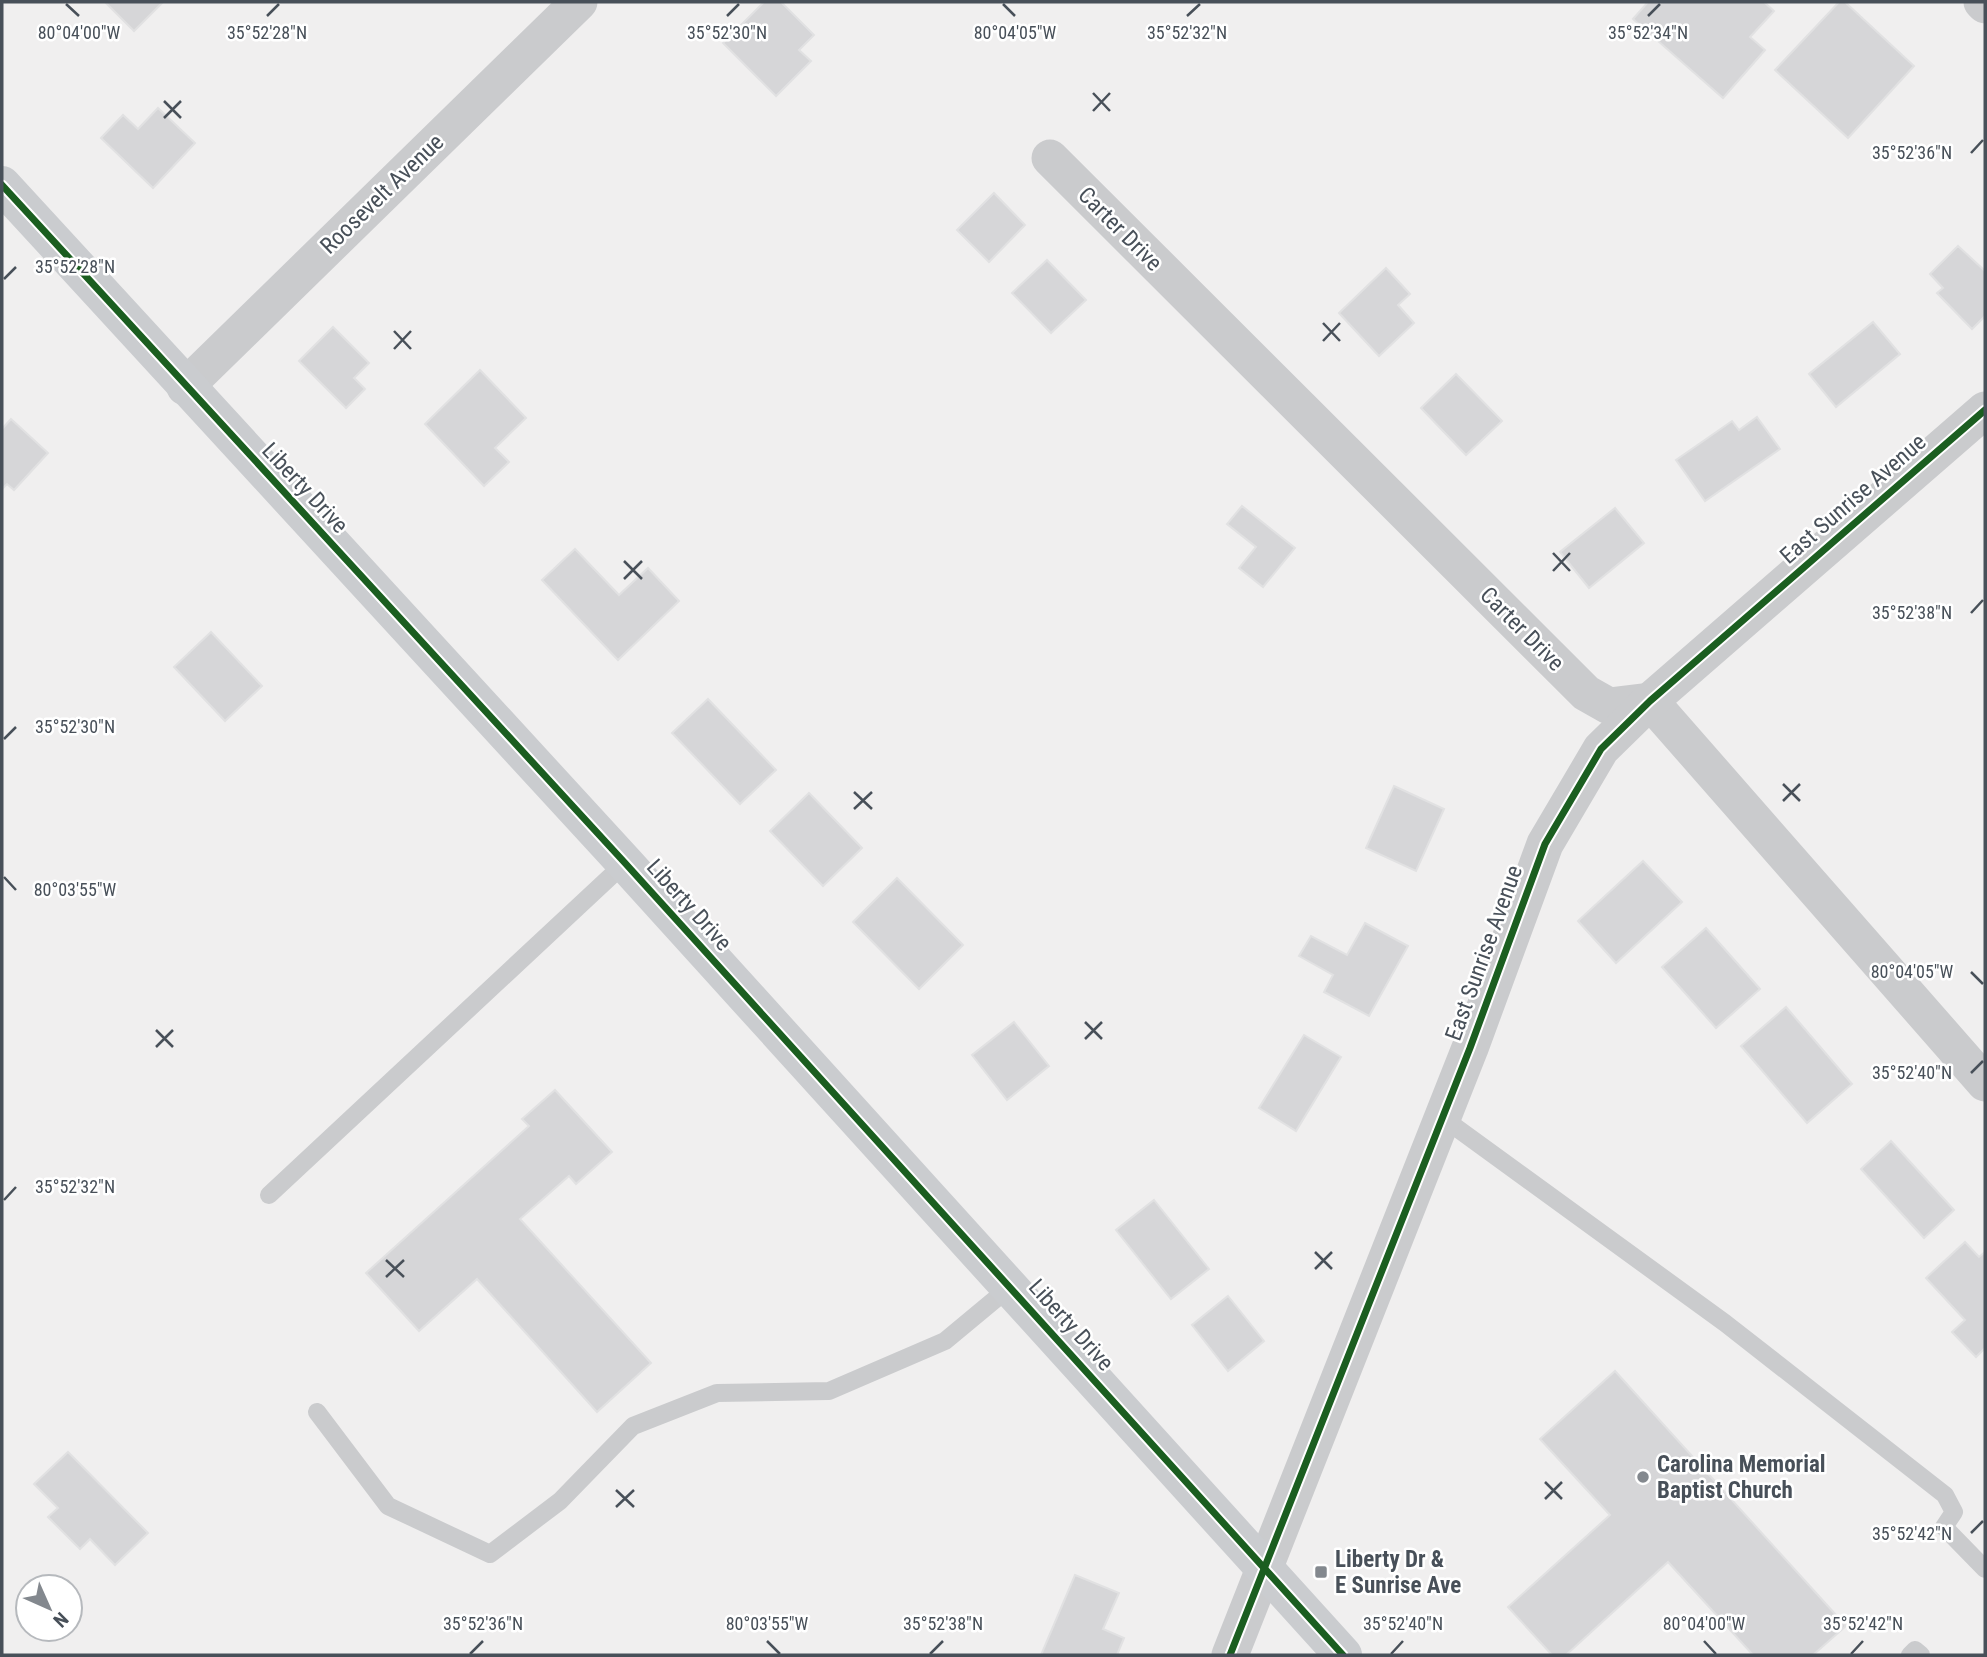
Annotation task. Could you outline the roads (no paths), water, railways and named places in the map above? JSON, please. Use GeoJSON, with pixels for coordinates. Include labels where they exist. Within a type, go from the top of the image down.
{"type":"FeatureCollection","features":[{"type":"Feature","properties":{"kind":"street","name":"Roosevelt Avenue"},"geometry":{"type":"LineString","coordinates":[[186,387],[579,2]]}},
{"type":"Feature","properties":{"kind":"street","name":"Carter Drive"},"geometry":{"type":"LineString","coordinates":[[1050,158],[1586,693],[1609,706],[1650,701]]}},
{"type":"Feature","properties":{"kind":"street","name":"Liberty Drive"},"geometry":{"type":"LineString","coordinates":[[2,185],[625,863],[1343,1655]]}},
{"type":"Feature","properties":{"kind":"street","name":"East Sunrise Avenue"},"geometry":{"type":"LineString","coordinates":[[1230,1655],[1443,1118],[1545,844],[1601,749],[1650,701],[1985,410]]}},
{"type":"Feature","properties":{"kind":"street"},"geometry":{"type":"LineString","coordinates":[[1650,701],[1985,1083]]}},
{"type":"Feature","properties":{"kind":"lane"},"geometry":{"type":"LineString","coordinates":[[269,1195],[625,863]]}},
{"type":"Feature","properties":{"kind":"lane"},"geometry":{"type":"LineString","coordinates":[[1443,1118],[1726,1323],[1945,1495],[1954,1512],[1944,1527],[1985,1569]]}},
{"type":"Feature","properties":{"kind":"lane"},"geometry":{"type":"LineString","coordinates":[[317,1412],[388,1506],[490,1554],[560,1501],[633,1426],[717,1393],[829,1391],[945,1341],[1010,1287]]}},
{"type":"Feature","properties":{"kind":"lane"},"geometry":{"type":"LineString","coordinates":[[1910,1655],[1916,1650],[1921,1655]]}},
{"type":"Feature","properties":{"kind":"place","name":"Carolina Memorial Baptist Church"},"geometry":{"type":"Point","coordinates":[1643,1477]}},
{"type":"Feature","properties":{"kind":"place","name":"Liberty Dr & E Sunrise Ave"},"geometry":{"type":"Point","coordinates":[1321,1572]}}]}
